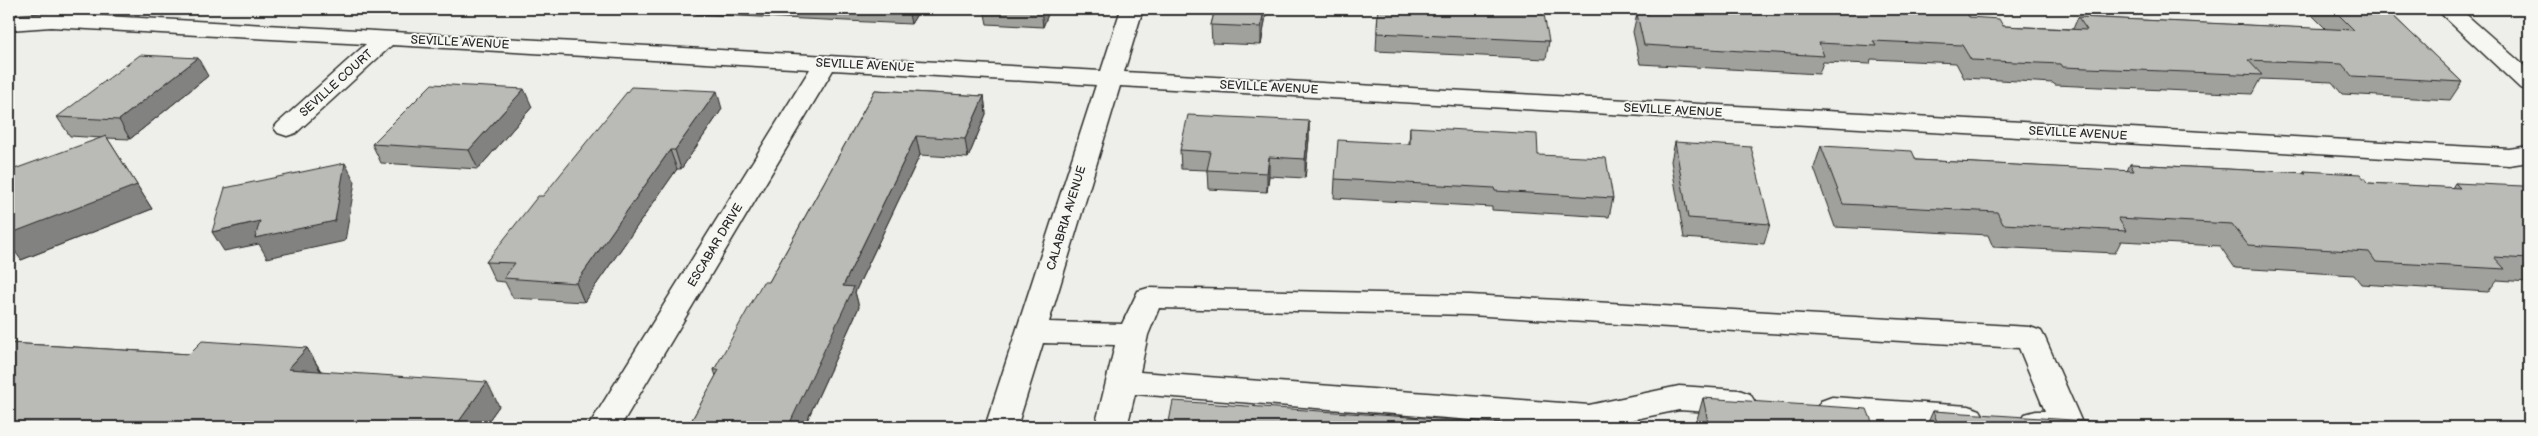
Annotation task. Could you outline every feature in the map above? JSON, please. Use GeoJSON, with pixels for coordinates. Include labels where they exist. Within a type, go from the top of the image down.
{"type":"FeatureCollection","features":[{"type":"Feature","properties":{"kind":"street","name":"CALABRIA AVENUE"},"geometry":{"type":"LineString","coordinates":[[1001,427],[1132,9]]}},
{"type":"Feature","properties":{"kind":"street"},"geometry":{"type":"LineString","coordinates":[[2447,9],[2529,83]]}},
{"type":"Feature","properties":{"kind":"street","name":"SEVILLE AVENUE"},"geometry":{"type":"LineString","coordinates":[[9,22],[51,20],[2499,156],[2529,154]]}},
{"type":"Feature","properties":{"kind":"street","name":"SEVILLE COURT"},"geometry":{"type":"LineString","coordinates":[[287,128],[386,38]]}},
{"type":"Feature","properties":{"kind":"street","name":"ESCABAR DRIVE"},"geometry":{"type":"LineString","coordinates":[[604,427],[825,63]]}},
{"type":"Feature","properties":{"kind":"street"},"geometry":{"type":"LineString","coordinates":[[1111,427],[1133,335],[1148,298],[1470,306],[2030,338],[2067,425],[1808,407]]}},
{"type":"Feature","properties":{"kind":"street"},"geometry":{"type":"LineString","coordinates":[[1031,332],[1133,335]]}},
{"type":"Feature","properties":{"kind":"street"},"geometry":{"type":"LineString","coordinates":[[1122,382],[1589,417],[1679,398],[1769,404]]}},
{"type":"Feature","properties":{"kind":"building"},"geometry":{"type":"Polygon","coordinates":[[[1215,9],[1264,9],[1261,27],[1211,25],[1215,9]]]}},
{"type":"Feature","properties":{"kind":"building"},"geometry":{"type":"Polygon","coordinates":[[[1378,9],[1543,9],[1549,41],[1377,33],[1378,9]]]}},
{"type":"Feature","properties":{"kind":"building"},"geometry":{"type":"Polygon","coordinates":[[[1648,9],[1878,9],[1919,11],[1918,9],[1964,9],[1969,17],[1999,19],[2003,26],[2087,30],[2078,17],[2354,30],[2333,9],[2386,9],[2462,82],[2352,76],[2342,64],[2248,60],[2262,75],[2063,67],[2061,64],[1971,60],[1962,45],[1873,41],[1876,46],[1819,43],[1824,56],[1644,45],[1637,14],[1649,14],[1648,9]]]}},
{"type":"Feature","properties":{"kind":"building"},"geometry":{"type":"Polygon","coordinates":[[[140,55],[198,58],[119,120],[57,117],[140,55]]]}},
{"type":"Feature","properties":{"kind":"building"},"geometry":{"type":"Polygon","coordinates":[[[432,84],[524,89],[469,150],[372,144],[432,84]]]}},
{"type":"Feature","properties":{"kind":"building"},"geometry":{"type":"Polygon","coordinates":[[[631,87],[717,91],[675,150],[670,150],[576,283],[504,278],[515,263],[486,262],[538,196],[543,196],[631,87]]]}},
{"type":"Feature","properties":{"kind":"building"},"geometry":{"type":"Polygon","coordinates":[[[875,90],[984,96],[965,139],[916,136],[843,286],[854,287],[788,427],[688,427],[719,370],[714,370],[763,282],[769,282],[875,90]]]}},
{"type":"Feature","properties":{"kind":"building"},"geometry":{"type":"Polygon","coordinates":[[[1188,115],[1309,121],[1305,159],[1269,157],[1267,173],[1207,170],[1211,152],[1180,150],[1188,115]]]}},
{"type":"Feature","properties":{"kind":"building"},"geometry":{"type":"Polygon","coordinates":[[[1410,127],[1537,134],[1538,155],[1606,158],[1613,198],[1495,191],[1494,188],[1335,179],[1338,140],[1410,144],[1410,127]]]}},
{"type":"Feature","properties":{"kind":"building"},"geometry":{"type":"Polygon","coordinates":[[[106,136],[137,185],[9,234],[9,171],[106,136]]]}},
{"type":"Feature","properties":{"kind":"building"},"geometry":{"type":"Polygon","coordinates":[[[1675,142],[1751,147],[1770,224],[1688,218],[1675,142]]]}},
{"type":"Feature","properties":{"kind":"building"},"geometry":{"type":"Polygon","coordinates":[[[1821,146],[1912,151],[1916,160],[2134,171],[2130,164],[2306,173],[2304,171],[2360,174],[2368,183],[2460,188],[2455,183],[2523,186],[2529,192],[2529,259],[2494,257],[2505,269],[2376,262],[2369,252],[2248,245],[2232,224],[2118,218],[2126,231],[2003,224],[1997,212],[1843,204],[1821,146]]]}},
{"type":"Feature","properties":{"kind":"building"},"geometry":{"type":"Polygon","coordinates":[[[345,163],[335,221],[255,238],[260,221],[212,232],[225,188],[345,163]]]}},
{"type":"Feature","properties":{"kind":"building"},"geometry":{"type":"Polygon","coordinates":[[[202,341],[307,348],[288,369],[487,382],[455,427],[41,427],[9,425],[9,343],[189,354],[202,341]]]}},
{"type":"Feature","properties":{"kind":"building"},"geometry":{"type":"Polygon","coordinates":[[[1703,398],[1867,409],[1874,427],[1709,427],[1703,398]]]}},
{"type":"Feature","properties":{"kind":"building"},"geometry":{"type":"Polygon","coordinates":[[[1173,401],[1556,427],[1168,427],[1173,401]]]}},
{"type":"Feature","properties":{"kind":"building"},"geometry":{"type":"Polygon","coordinates":[[[1933,411],[2103,422],[2105,427],[1939,427],[1933,411]]]}}]}
